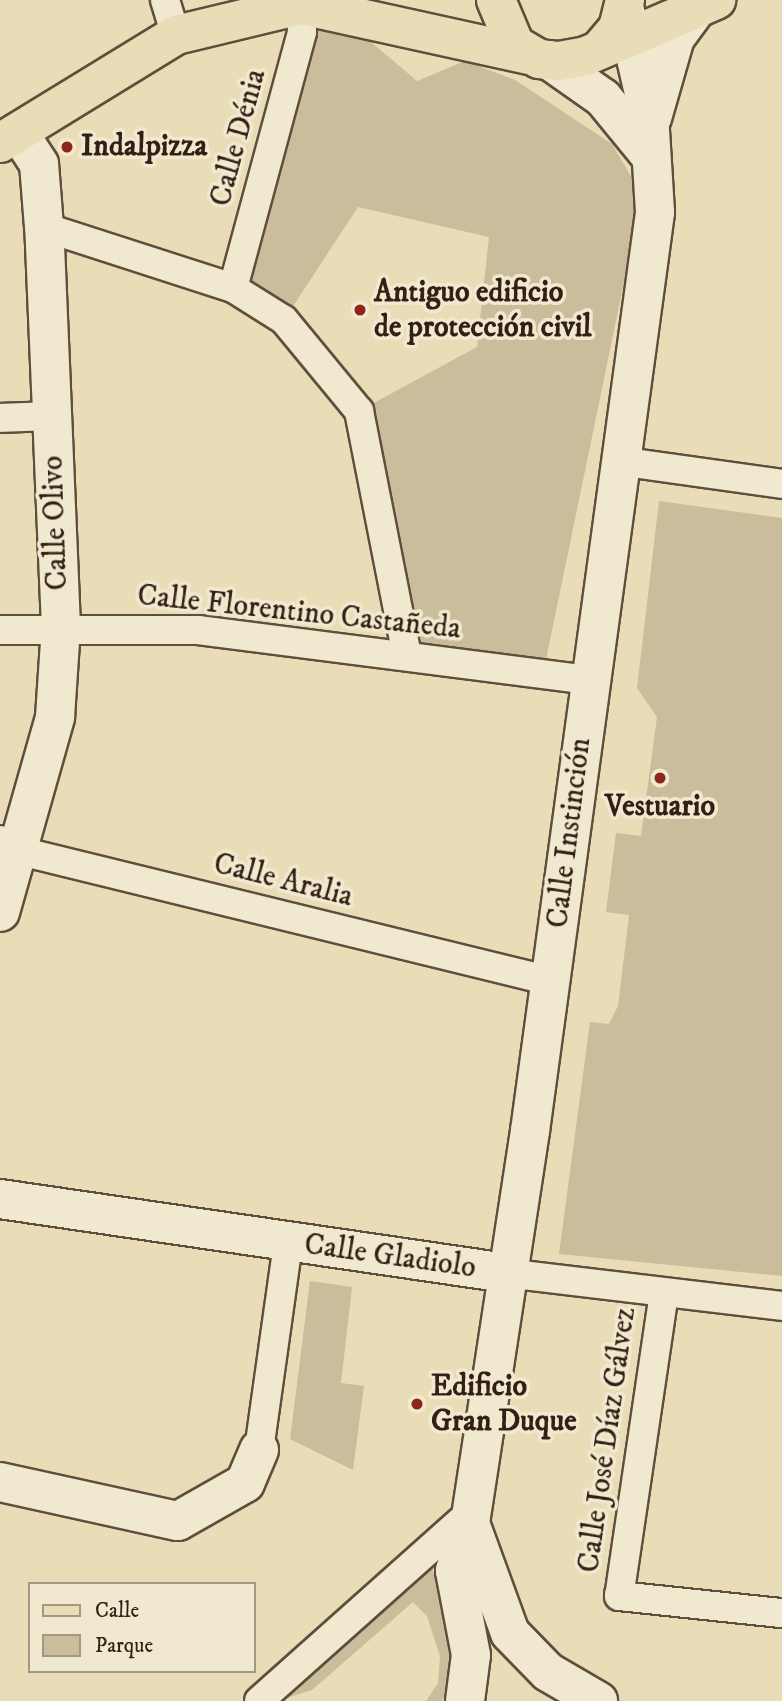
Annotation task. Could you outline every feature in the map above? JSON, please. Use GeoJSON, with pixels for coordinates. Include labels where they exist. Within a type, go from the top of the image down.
{"type":"FeatureCollection","features":[{"type":"Feature","properties":{"kind":"main road"},"geometry":{"type":"LineString","coordinates":[[496,0],[508,38],[539,58]]}},
{"type":"Feature","properties":{"kind":"main road"},"geometry":{"type":"LineString","coordinates":[[9,138],[170,17],[303,3],[539,58],[578,59],[620,22],[708,2]]}},
{"type":"Feature","properties":{"kind":"street","name":"Calle Instinción"},"geometry":{"type":"LineString","coordinates":[[649,140],[675,38],[708,2]]}},
{"type":"Feature","properties":{"kind":"street","name":"Calle Dénia"},"geometry":{"type":"LineString","coordinates":[[233,288],[302,32],[303,3]]}},
{"type":"Feature","properties":{"kind":"street","name":"Calle Instinción"},"geometry":{"type":"LineString","coordinates":[[465,1701],[471,1655],[455,1571],[470,1518],[551,981],[619,461],[655,212],[649,140],[620,22]]}},
{"type":"Feature","properties":{"kind":"street"},"geometry":{"type":"LineString","coordinates":[[539,58],[603,98],[649,140]]}},
{"type":"Feature","properties":{"kind":"street","name":"Calle Olivo"},"geometry":{"type":"LineString","coordinates":[[0,912],[10,846],[55,717],[61,627],[44,227],[38,164],[9,138]]}},
{"type":"Feature","properties":{"kind":"street"},"geometry":{"type":"LineString","coordinates":[[44,227],[233,288],[284,320],[359,411],[407,654]]}},
{"type":"Feature","properties":{"kind":"street"},"geometry":{"type":"LineString","coordinates":[[0,418],[52,416]]}},
{"type":"Feature","properties":{"kind":"street"},"geometry":{"type":"LineString","coordinates":[[619,461],[782,484]]}},
{"type":"Feature","properties":{"kind":"street","name":"Calle Florentino Castañeda"},"geometry":{"type":"LineString","coordinates":[[0,631],[61,627],[198,630],[407,654],[590,680]]}},
{"type":"Feature","properties":{"kind":"street","name":"Calle Aralia"},"geometry":{"type":"LineString","coordinates":[[10,846],[551,981]]}},
{"type":"Feature","properties":{"kind":"street","name":"Calle Gladiolo"},"geometry":{"type":"LineString","coordinates":[[0,1199],[506,1273],[782,1306]]}},
{"type":"Feature","properties":{"kind":"street"},"geometry":{"type":"LineString","coordinates":[[0,1482],[178,1521],[245,1483],[259,1450],[288,1243]]}},
{"type":"Feature","properties":{"kind":"street","name":"Calle José Díaz Gálvez"},"geometry":{"type":"LineString","coordinates":[[664,1293],[619,1596],[782,1614]]}},
{"type":"Feature","properties":{"kind":"street"},"geometry":{"type":"LineString","coordinates":[[258,1701],[470,1518]]}},
{"type":"Feature","properties":{"kind":"street","name":"Calle Instinción"},"geometry":{"type":"LineString","coordinates":[[470,1518],[510,1633],[548,1672],[598,1701]]}},
{"type":"Feature","properties":{"kind":"green space"},"geometry":{"type":"Polygon","coordinates":[[[352,26],[417,81],[465,61],[515,80],[612,144],[642,195],[543,674],[407,655],[359,411],[477,347],[489,237],[358,207],[284,320],[233,288],[302,32],[352,26]]]}},
{"type":"Feature","properties":{"kind":"green space"},"geometry":{"type":"Polygon","coordinates":[[[659,501],[782,518],[782,1276],[559,1254],[590,1022],[609,1024],[618,1006],[629,915],[606,912],[616,833],[641,836],[657,717],[637,688],[659,501]]]}},
{"type":"Feature","properties":{"kind":"green space"},"geometry":{"type":"Polygon","coordinates":[[[310,1281],[352,1287],[341,1383],[364,1386],[353,1470],[290,1439],[310,1281]]]}},
{"type":"Feature","properties":{"kind":"green space"},"geometry":{"type":"Polygon","coordinates":[[[432,1566],[452,1651],[443,1701],[426,1701],[438,1683],[440,1656],[427,1616],[413,1602],[312,1690],[277,1701],[432,1566]]]}},
{"type":"Feature","properties":{"kind":"place","name":"Indalpizza"},"geometry":{"type":"Point","coordinates":[67,147]}},
{"type":"Feature","properties":{"kind":"place","name":"Antiguo edificio de protección civil"},"geometry":{"type":"Point","coordinates":[360,310]}},
{"type":"Feature","properties":{"kind":"place","name":"Vestuario"},"geometry":{"type":"Point","coordinates":[660,778]}},
{"type":"Feature","properties":{"kind":"place","name":"Edificio Gran Duque"},"geometry":{"type":"Point","coordinates":[417,1404]}}]}
